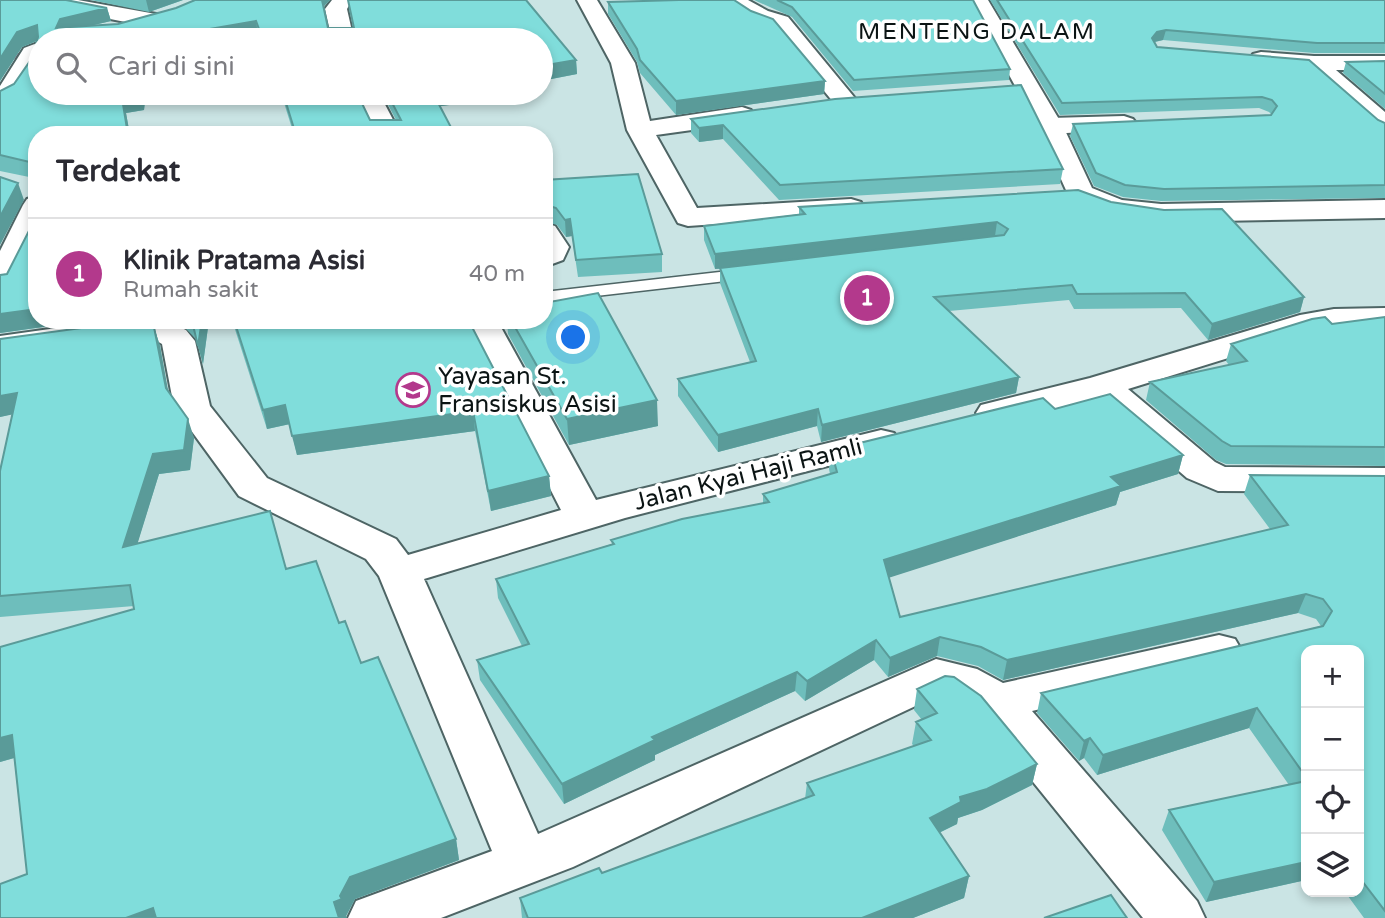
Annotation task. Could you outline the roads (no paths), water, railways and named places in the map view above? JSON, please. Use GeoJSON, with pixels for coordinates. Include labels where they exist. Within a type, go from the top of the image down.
{"type":"FeatureCollection","features":[{"type":"Feature","properties":{"kind":"street"},"geometry":{"type":"LineString","coordinates":[[44,0],[156,21]]}},
{"type":"Feature","properties":{"kind":"street"},"geometry":{"type":"LineString","coordinates":[[341,28],[337,9],[343,0],[353,0]]}},
{"type":"Feature","properties":{"kind":"street"},"geometry":{"type":"LineString","coordinates":[[978,0],[1030,88],[1080,193]]}},
{"type":"Feature","properties":{"kind":"street"},"geometry":{"type":"LineString","coordinates":[[588,2],[615,4]]}},
{"type":"Feature","properties":{"kind":"street"},"geometry":{"type":"LineString","coordinates":[[588,2],[623,62],[640,130],[688,218],[872,206]]}},
{"type":"Feature","properties":{"kind":"street"},"geometry":{"type":"LineString","coordinates":[[666,2],[736,2],[760,16],[780,22],[858,101],[821,106]]}},
{"type":"Feature","properties":{"kind":"street"},"geometry":{"type":"LineString","coordinates":[[124,28],[178,13]]}},
{"type":"Feature","properties":{"kind":"street"},"geometry":{"type":"LineString","coordinates":[[1238,57],[1314,63],[1385,63]]}},
{"type":"Feature","properties":{"kind":"street"},"geometry":{"type":"LineString","coordinates":[[4,95],[28,59]]}},
{"type":"Feature","properties":{"kind":"street"},"geometry":{"type":"LineString","coordinates":[[1314,63],[1385,125]]}},
{"type":"Feature","properties":{"kind":"street"},"geometry":{"type":"LineString","coordinates":[[4,95],[28,87]]}},
{"type":"Feature","properties":{"kind":"street"},"geometry":{"type":"LineString","coordinates":[[1003,89],[1030,88]]}},
{"type":"Feature","properties":{"kind":"street"},"geometry":{"type":"LineString","coordinates":[[373,105],[384,126]]}},
{"type":"Feature","properties":{"kind":"street"},"geometry":{"type":"LineString","coordinates":[[640,130],[768,112]]}},
{"type":"Feature","properties":{"kind":"street"},"geometry":{"type":"LineString","coordinates":[[1050,126],[1142,123]]}},
{"type":"Feature","properties":{"kind":"street"},"geometry":{"type":"LineString","coordinates":[[1050,194],[1080,193],[1116,206],[1161,212],[1385,209]]}},
{"type":"Feature","properties":{"kind":"street"},"geometry":{"type":"LineString","coordinates":[[0,283],[28,200]]}},
{"type":"Feature","properties":{"kind":"street"},"geometry":{"type":"LineString","coordinates":[[957,422],[1102,386],[1300,324],[1334,319],[1385,318]]}},
{"type":"Feature","properties":{"kind":"street"},"geometry":{"type":"LineString","coordinates":[[0,346],[123,329]]}},
{"type":"Feature","properties":{"kind":"street"},"geometry":{"type":"LineString","coordinates":[[160,329],[172,334],[178,341],[192,407],[253,486],[381,550],[399,572],[523,861]]}},
{"type":"Feature","properties":{"kind":"street"},"geometry":{"type":"LineString","coordinates":[[485,329],[584,516]]}},
{"type":"Feature","properties":{"kind":"street"},"geometry":{"type":"LineString","coordinates":[[1102,386],[1200,470],[1218,479],[1385,480]]}},
{"type":"Feature","properties":{"kind":"street","name":"Jalan Kyai Haji Ramli"},"geometry":{"type":"LineString","coordinates":[[399,572],[584,516],[917,432]]}},
{"type":"Feature","properties":{"kind":"street"},"geometry":{"type":"LineString","coordinates":[[996,702],[1260,642]]}},
{"type":"Feature","properties":{"kind":"street"},"geometry":{"type":"LineString","coordinates":[[376,918],[554,851],[936,676],[953,677],[970,683],[996,702],[1177,918]]}},
{"type":"Feature","properties":{"kind":"lane"},"geometry":{"type":"LineString","coordinates":[[553,296],[763,272]]}},
{"type":"Feature","properties":{"kind":"waterway"},"geometry":{"type":"LineString","coordinates":[[0,57],[28,56]]}},
{"type":"Feature","properties":{"kind":"place","name":"Klinik Pratama Asisi"},"geometry":{"type":"Point","coordinates":[867,298]}},
{"type":"Feature","properties":{"kind":"place","name":"Yayasan St. Fransiskus Asisi"},"geometry":{"type":"Point","coordinates":[413,390]}},
{"type":"Feature","properties":{"kind":"district","name":"MENTENG DALAM"},"geometry":{"type":"Point","coordinates":[977,31]}}]}
